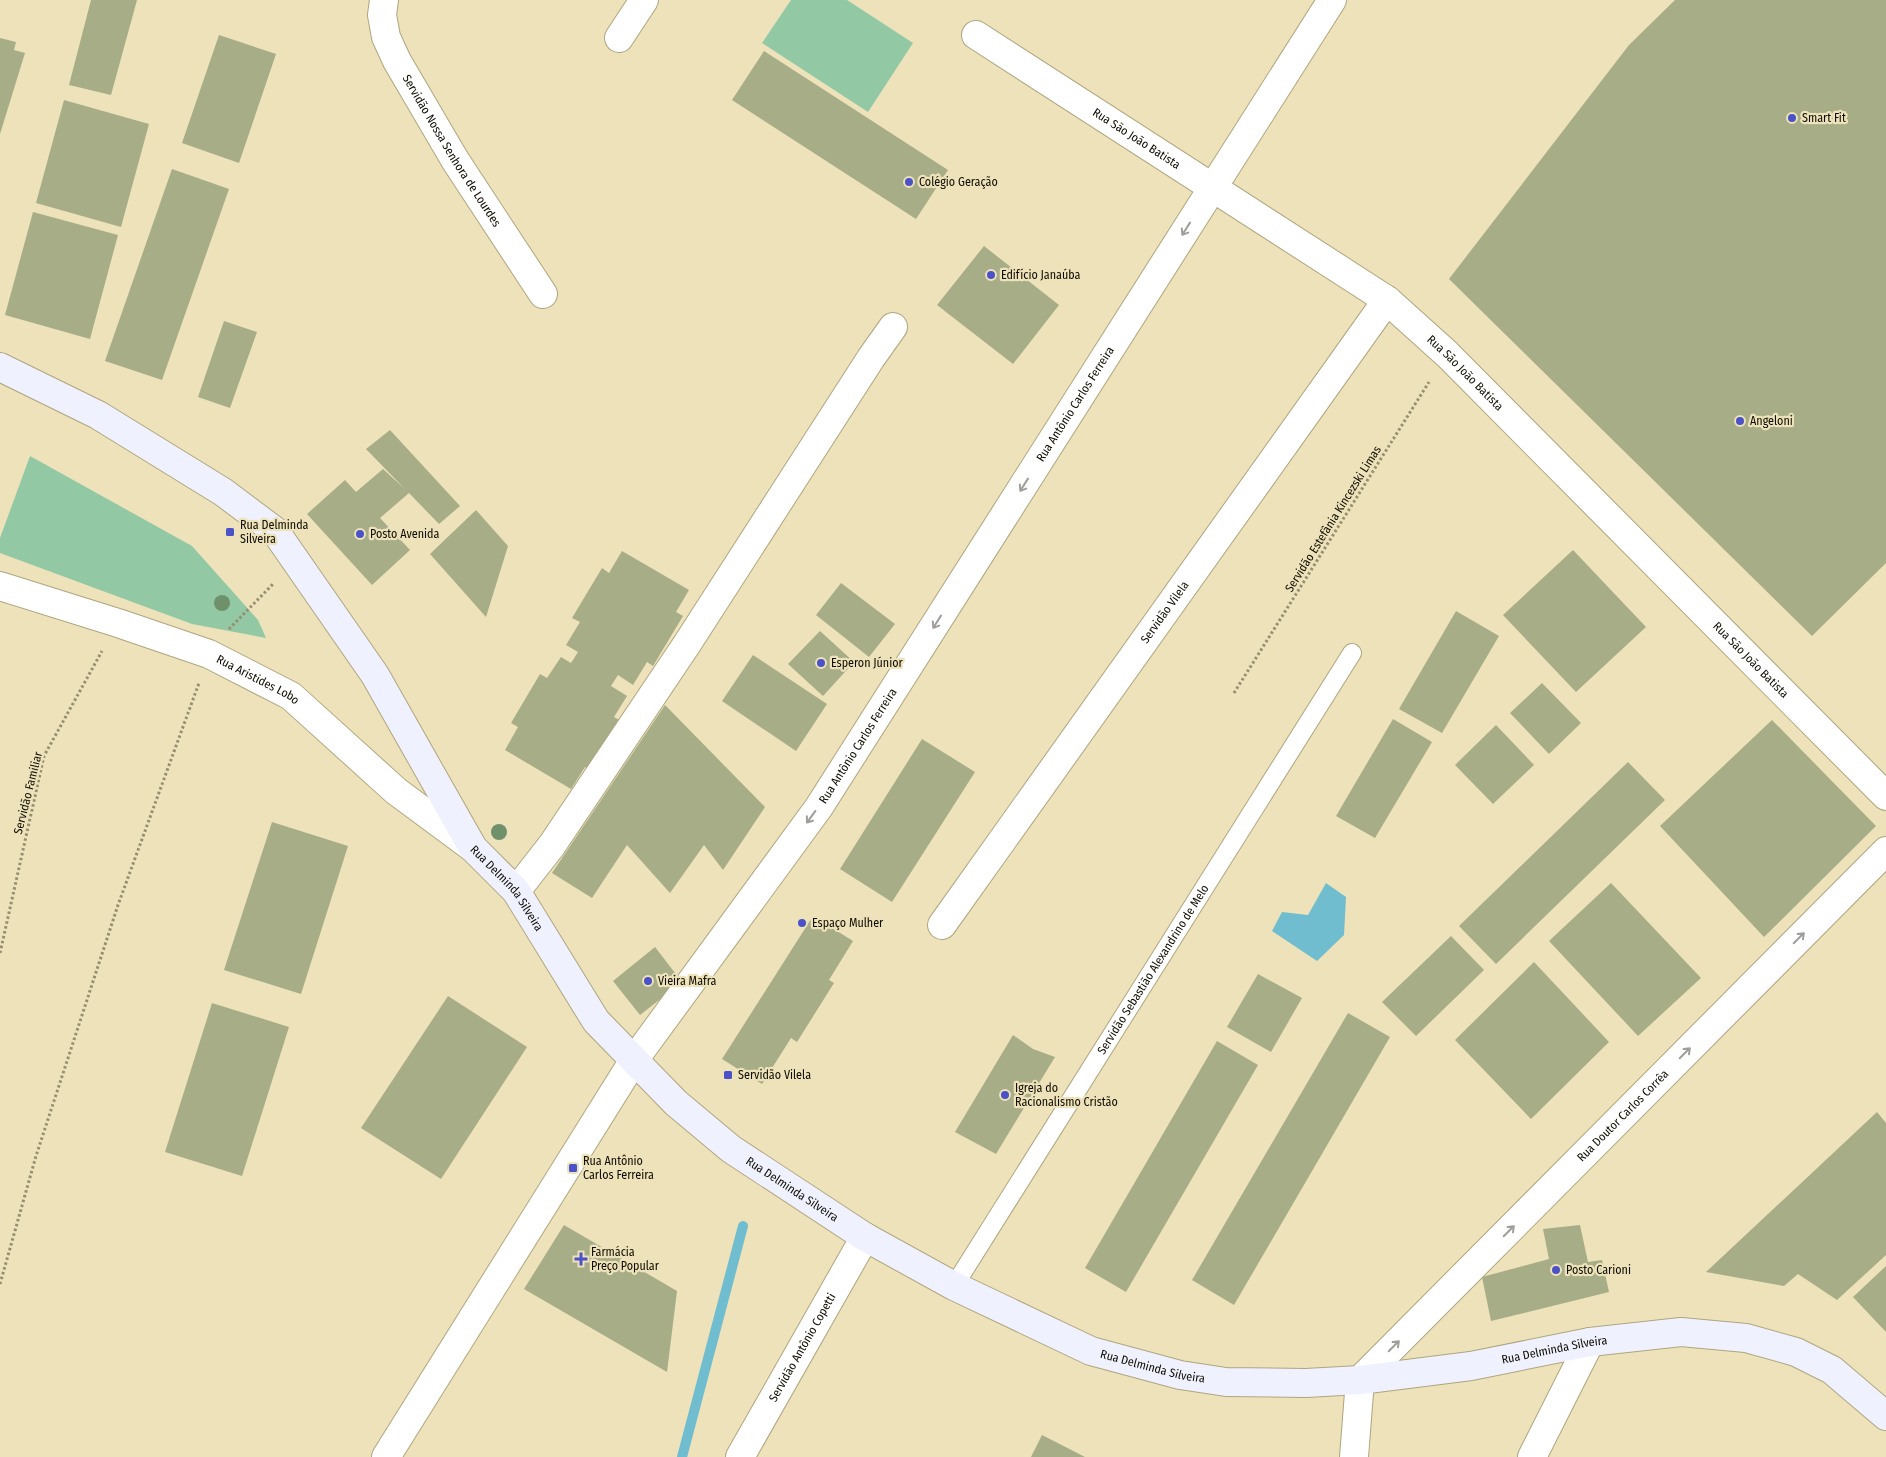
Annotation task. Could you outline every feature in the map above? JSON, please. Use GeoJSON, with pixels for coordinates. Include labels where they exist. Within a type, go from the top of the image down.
{"type":"FeatureCollection","features":[{"type":"Feature","properties":{"kind":"main road","name":"Rua Delminda Silveira"},"geometry":{"type":"LineString","coordinates":[[0,368],[98,415],[224,492],[275,531],[297,560],[375,675],[473,848],[516,891],[596,1021],[676,1103],[731,1148],[865,1237],[954,1286],[1092,1350],[1180,1375],[1226,1382],[1306,1383],[1360,1380],[1471,1366],[1590,1342],[1681,1332],[1746,1338],[1796,1352],[1832,1370],[1882,1404]]}},
{"type":"Feature","properties":{"kind":"street","name":"Servidão Nossa Senhora de Lourdes"},"geometry":{"type":"LineString","coordinates":[[384,0],[382,15],[386,36],[396,61],[455,160],[543,294]]}},
{"type":"Feature","properties":{"kind":"street"},"geometry":{"type":"LineString","coordinates":[[619,38],[644,0]]}},
{"type":"Feature","properties":{"kind":"street","name":"Rua Antônio Carlos Ferreira"},"geometry":{"type":"LineString","coordinates":[[386,1457],[634,1060],[819,806],[1332,0]]}},
{"type":"Feature","properties":{"kind":"street","name":"Rua São João Batista"},"geometry":{"type":"LineString","coordinates":[[976,35],[1387,300],[1447,354],[1886,796]]}},
{"type":"Feature","properties":{"kind":"street","name":"Servidão Vilela"},"geometry":{"type":"LineString","coordinates":[[942,925],[1387,300]]}},
{"type":"Feature","properties":{"kind":"street"},"geometry":{"type":"LineString","coordinates":[[516,891],[552,845],[681,652],[893,327]]}},
{"type":"Feature","properties":{"kind":"street","name":"Rua Aristides Lobo"},"geometry":{"type":"LineString","coordinates":[[0,586],[118,622],[207,654],[291,696],[396,791],[473,848]]}},
{"type":"Feature","properties":{"kind":"street","name":"Rua Doutor Carlos Corrêa"},"geometry":{"type":"LineString","coordinates":[[1360,1380],[1886,851]]}},
{"type":"Feature","properties":{"kind":"street","name":"Servidão Antônio Copetti"},"geometry":{"type":"LineString","coordinates":[[740,1457],[865,1237]]}},
{"type":"Feature","properties":{"kind":"street"},"geometry":{"type":"LineString","coordinates":[[1532,1457],[1590,1342]]}},
{"type":"Feature","properties":{"kind":"street"},"geometry":{"type":"LineString","coordinates":[[1354,1457],[1360,1380]]}},
{"type":"Feature","properties":{"kind":"lane","name":"Servidão Sebastião Alexandrino de Melo"},"geometry":{"type":"LineString","coordinates":[[954,1286],[1352,653]]}},
{"type":"Feature","properties":{"kind":"path","name":"Servidão Estefânia Kincezski Limas"},"geometry":{"type":"LineString","coordinates":[[1234,693],[1447,354]]}},
{"type":"Feature","properties":{"kind":"path"},"geometry":{"type":"LineString","coordinates":[[0,1284],[36,1156],[118,905],[207,654],[297,560]]}},
{"type":"Feature","properties":{"kind":"path","name":"Servidão Familiar"},"geometry":{"type":"LineString","coordinates":[[0,953],[44,756],[118,622]]}},
{"type":"Feature","properties":{"kind":"green space"},"geometry":{"type":"Polygon","coordinates":[[[791,0],[847,0],[913,43],[868,112],[762,43],[791,0]]]}},
{"type":"Feature","properties":{"kind":"green space"},"geometry":{"type":"Polygon","coordinates":[[[30,456],[192,546],[258,620],[266,638],[192,624],[0,553],[0,538],[30,456]]]}},
{"type":"Feature","properties":{"kind":"water"},"geometry":{"type":"Polygon","coordinates":[[[1326,883],[1346,897],[1344,935],[1317,961],[1272,931],[1282,912],[1308,915],[1326,883]]]}},
{"type":"Feature","properties":{"kind":"building"},"geometry":{"type":"Polygon","coordinates":[[[91,0],[137,0],[111,95],[69,85],[91,0]]]}},
{"type":"Feature","properties":{"kind":"building","name":"Angeloni"},"geometry":{"type":"Polygon","coordinates":[[[1675,0],[1886,0],[1886,563],[1812,636],[1449,279],[1629,45],[1675,0]]]}},
{"type":"Feature","properties":{"kind":"building"},"geometry":{"type":"Polygon","coordinates":[[[219,35],[276,54],[239,163],[182,143],[219,35]]]}},
{"type":"Feature","properties":{"kind":"building"},"geometry":{"type":"Polygon","coordinates":[[[0,38],[16,42],[14,50],[25,53],[0,134],[0,38]]]}},
{"type":"Feature","properties":{"kind":"building"},"geometry":{"type":"Polygon","coordinates":[[[764,51],[948,170],[916,219],[732,100],[764,51]]]}},
{"type":"Feature","properties":{"kind":"building"},"geometry":{"type":"Polygon","coordinates":[[[64,100],[149,124],[121,227],[36,203],[64,100]]]}},
{"type":"Feature","properties":{"kind":"building"},"geometry":{"type":"Polygon","coordinates":[[[172,169],[229,189],[162,380],[105,361],[172,169]]]}},
{"type":"Feature","properties":{"kind":"building"},"geometry":{"type":"Polygon","coordinates":[[[33,212],[118,235],[90,339],[5,315],[33,212]]]}},
{"type":"Feature","properties":{"kind":"building","name":"Edifício Janaúba"},"geometry":{"type":"Polygon","coordinates":[[[984,246],[1059,305],[1013,364],[937,305],[984,246]]]}},
{"type":"Feature","properties":{"kind":"building"},"geometry":{"type":"Polygon","coordinates":[[[224,321],[257,332],[230,408],[198,397],[224,321]]]}},
{"type":"Feature","properties":{"kind":"building","name":"Posto Avenida"},"geometry":{"type":"Polygon","coordinates":[[[390,430],[460,506],[439,524],[409,493],[380,518],[410,550],[372,585],[307,514],[345,480],[356,492],[383,469],[405,489],[366,449],[390,430]]]}},
{"type":"Feature","properties":{"kind":"building"},"geometry":{"type":"Polygon","coordinates":[[[476,510],[508,546],[486,617],[430,554],[476,510]]]}},
{"type":"Feature","properties":{"kind":"building"},"geometry":{"type":"Polygon","coordinates":[[[1573,550],[1646,627],[1576,692],[1503,615],[1573,550]]]}},
{"type":"Feature","properties":{"kind":"building"},"geometry":{"type":"Polygon","coordinates":[[[622,551],[689,590],[676,612],[683,616],[653,666],[647,662],[633,685],[618,675],[611,686],[627,696],[614,717],[621,721],[591,770],[585,767],[571,789],[505,750],[518,727],[511,723],[540,674],[547,678],[561,657],[571,663],[578,652],[566,645],[580,622],[572,618],[602,568],[609,573],[622,551]]]}},
{"type":"Feature","properties":{"kind":"building"},"geometry":{"type":"Polygon","coordinates":[[[841,583],[895,624],[869,657],[816,615],[841,583]]]}},
{"type":"Feature","properties":{"kind":"building"},"geometry":{"type":"Polygon","coordinates":[[[1456,611],[1499,636],[1442,733],[1399,709],[1456,611]]]}},
{"type":"Feature","properties":{"kind":"building","name":"Esperon Júnior"},"geometry":{"type":"Polygon","coordinates":[[[820,631],[854,662],[823,696],[788,664],[820,631]]]}},
{"type":"Feature","properties":{"kind":"building"},"geometry":{"type":"Polygon","coordinates":[[[753,655],[827,704],[796,751],[722,701],[753,655]]]}},
{"type":"Feature","properties":{"kind":"building"},"geometry":{"type":"Polygon","coordinates":[[[1542,683],[1581,723],[1549,754],[1510,713],[1542,683]]]}},
{"type":"Feature","properties":{"kind":"building"},"geometry":{"type":"Polygon","coordinates":[[[665,705],[765,807],[723,870],[704,845],[670,893],[627,845],[592,898],[552,873],[665,705]]]}},
{"type":"Feature","properties":{"kind":"building"},"geometry":{"type":"Polygon","coordinates":[[[1393,719],[1432,742],[1375,838],[1336,816],[1393,719]]]}},
{"type":"Feature","properties":{"kind":"building"},"geometry":{"type":"Polygon","coordinates":[[[1772,720],[1876,826],[1764,937],[1660,826],[1772,720]]]}},
{"type":"Feature","properties":{"kind":"building"},"geometry":{"type":"Polygon","coordinates":[[[1496,725],[1534,765],[1493,804],[1455,765],[1496,725]]]}},
{"type":"Feature","properties":{"kind":"building"},"geometry":{"type":"Polygon","coordinates":[[[922,739],[975,772],[892,902],[840,869],[922,739]]]}},
{"type":"Feature","properties":{"kind":"building"},"geometry":{"type":"Polygon","coordinates":[[[1628,762],[1665,800],[1496,964],[1459,926],[1628,762]]]}},
{"type":"Feature","properties":{"kind":"building"},"geometry":{"type":"Polygon","coordinates":[[[272,822],[348,846],[301,994],[224,970],[272,822]]]}},
{"type":"Feature","properties":{"kind":"building"},"geometry":{"type":"Polygon","coordinates":[[[1611,883],[1701,978],[1638,1036],[1549,941],[1611,883]]]}},
{"type":"Feature","properties":{"kind":"building"},"geometry":{"type":"Polygon","coordinates":[[[813,916],[853,941],[829,980],[834,983],[797,1042],[791,1038],[762,1084],[722,1059],[813,916]]]}},
{"type":"Feature","properties":{"kind":"building"},"geometry":{"type":"Polygon","coordinates":[[[1451,936],[1484,970],[1416,1036],[1382,1002],[1451,936]]]}},
{"type":"Feature","properties":{"kind":"building","name":"Vieira Mafra"},"geometry":{"type":"Polygon","coordinates":[[[655,947],[682,982],[640,1015],[613,981],[655,947]]]}},
{"type":"Feature","properties":{"kind":"building"},"geometry":{"type":"Polygon","coordinates":[[[1534,962],[1609,1042],[1531,1119],[1455,1040],[1534,962]]]}},
{"type":"Feature","properties":{"kind":"building"},"geometry":{"type":"Polygon","coordinates":[[[1258,974],[1302,998],[1271,1052],[1227,1027],[1258,974]]]}},
{"type":"Feature","properties":{"kind":"building"},"geometry":{"type":"Polygon","coordinates":[[[448,996],[527,1047],[441,1179],[361,1128],[448,996]]]}},
{"type":"Feature","properties":{"kind":"building"},"geometry":{"type":"Polygon","coordinates":[[[212,1003],[289,1027],[242,1176],[165,1152],[212,1003]]]}},
{"type":"Feature","properties":{"kind":"building"},"geometry":{"type":"Polygon","coordinates":[[[1348,1013],[1390,1037],[1234,1305],[1192,1280],[1348,1013]]]}},
{"type":"Feature","properties":{"kind":"building","name":"Igreja do Racionalismo Cristão"},"geometry":{"type":"Polygon","coordinates":[[[1013,1035],[1033,1049],[1055,1057],[996,1154],[955,1132],[1013,1035]]]}},
{"type":"Feature","properties":{"kind":"building"},"geometry":{"type":"Polygon","coordinates":[[[1217,1041],[1258,1065],[1126,1292],[1085,1268],[1217,1041]]]}},
{"type":"Feature","properties":{"kind":"building"},"geometry":{"type":"Polygon","coordinates":[[[1877,1112],[1886,1123],[1886,1255],[1837,1300],[1798,1274],[1784,1286],[1706,1272],[1877,1112]]]}},
{"type":"Feature","properties":{"kind":"building"},"geometry":{"type":"Polygon","coordinates":[[[564,1225],[677,1291],[667,1372],[524,1289],[564,1225]]]}},
{"type":"Feature","properties":{"kind":"building","name":"Posto Carioni"},"geometry":{"type":"Polygon","coordinates":[[[1580,1225],[1588,1262],[1602,1260],[1609,1292],[1491,1321],[1482,1277],[1549,1259],[1543,1229],[1580,1225]]]}},
{"type":"Feature","properties":{"kind":"building"},"geometry":{"type":"Polygon","coordinates":[[[1886,1266],[1886,1332],[1853,1297],[1886,1266]]]}},
{"type":"Feature","properties":{"kind":"building"},"geometry":{"type":"Polygon","coordinates":[[[1042,1435],[1085,1457],[1031,1457],[1042,1435]]]}},
{"type":"Feature","properties":{"kind":"waterway"},"geometry":{"type":"LineString","coordinates":[[682,1457],[743,1226]]}},
{"type":"Feature","properties":{"kind":"place","name":"Smart Fit"},"geometry":{"type":"Point","coordinates":[1792,118]}},
{"type":"Feature","properties":{"kind":"place","name":"Colégio Geração"},"geometry":{"type":"Point","coordinates":[909,182]}},
{"type":"Feature","properties":{"kind":"place","name":"Edifício Janaúba"},"geometry":{"type":"Point","coordinates":[991,275]}},
{"type":"Feature","properties":{"kind":"place","name":"Angeloni"},"geometry":{"type":"Point","coordinates":[1740,421]}},
{"type":"Feature","properties":{"kind":"place","name":"Rua Delminda Silveira"},"geometry":{"type":"Point","coordinates":[230,532]}},
{"type":"Feature","properties":{"kind":"place","name":"Posto Avenida"},"geometry":{"type":"Point","coordinates":[360,534]}},
{"type":"Feature","properties":{"kind":"place","name":"Esperon Júnior"},"geometry":{"type":"Point","coordinates":[821,663]}},
{"type":"Feature","properties":{"kind":"place","name":"Espaço Mulher"},"geometry":{"type":"Point","coordinates":[802,923]}},
{"type":"Feature","properties":{"kind":"place","name":"Vieira Mafra"},"geometry":{"type":"Point","coordinates":[648,981]}},
{"type":"Feature","properties":{"kind":"place","name":"Servidão Vilela"},"geometry":{"type":"Point","coordinates":[728,1075]}},
{"type":"Feature","properties":{"kind":"place","name":"Igreja do Racionalismo Cristão"},"geometry":{"type":"Point","coordinates":[1005,1095]}},
{"type":"Feature","properties":{"kind":"place","name":"Rua Antônio Carlos Ferreira"},"geometry":{"type":"Point","coordinates":[573,1168]}},
{"type":"Feature","properties":{"kind":"place","name":"Farmácia Preço Popular"},"geometry":{"type":"Point","coordinates":[581,1259]}},
{"type":"Feature","properties":{"kind":"place","name":"Posto Carioni"},"geometry":{"type":"Point","coordinates":[1556,1270]}}]}
